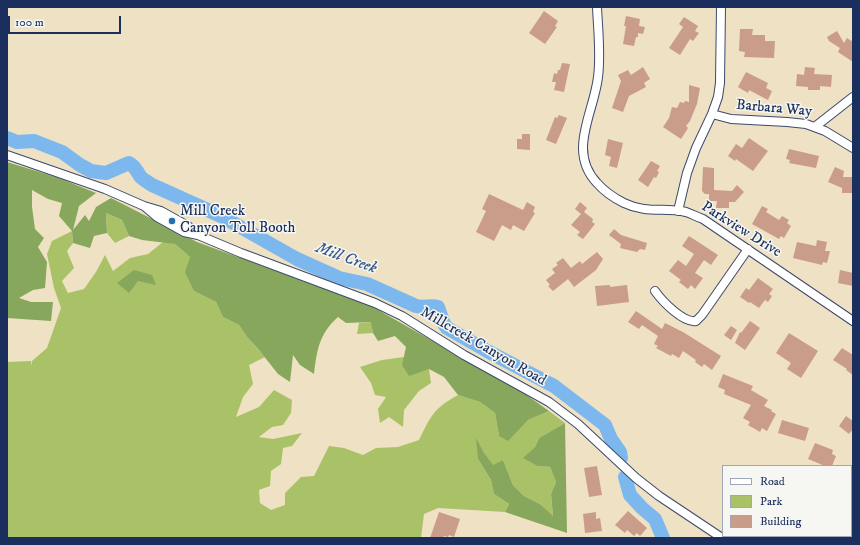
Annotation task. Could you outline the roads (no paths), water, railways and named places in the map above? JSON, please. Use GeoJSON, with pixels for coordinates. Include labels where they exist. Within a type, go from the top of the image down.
{"type":"FeatureCollection","features":[{"type":"Feature","properties":{"kind":"street","name":"Parkview Drive"},"geometry":{"type":"LineString","coordinates":[[597,7],[599,47],[598,78],[582,144],[588,170],[602,188],[611,196],[626,204],[642,209],[678,211],[692,214],[748,249],[853,321]]}},
{"type":"Feature","properties":{"kind":"street"},"geometry":{"type":"LineString","coordinates":[[678,211],[691,160],[718,97],[720,83],[721,7]]}},
{"type":"Feature","properties":{"kind":"street"},"geometry":{"type":"LineString","coordinates":[[816,126],[853,96]]}},
{"type":"Feature","properties":{"kind":"street","name":"Barbara Way"},"geometry":{"type":"LineString","coordinates":[[712,114],[731,120],[797,122],[816,126],[834,135],[853,148]]}},
{"type":"Feature","properties":{"kind":"street","name":"Millcreek Canyon Road"},"geometry":{"type":"LineString","coordinates":[[7,156],[105,188],[144,206],[161,211],[188,226],[198,235],[241,253],[375,303],[402,316],[464,355],[549,402],[573,420],[636,478],[659,496],[722,538]]}},
{"type":"Feature","properties":{"kind":"street"},"geometry":{"type":"LineString","coordinates":[[655,291],[668,306],[688,320],[693,322],[696,321],[702,315],[748,249]]}},
{"type":"Feature","properties":{"kind":"waterway","name":"Mill Creek"},"geometry":{"type":"LineString","coordinates":[[7,138],[17,142],[34,141],[62,152],[91,171],[106,173],[129,163],[144,180],[152,185],[221,216],[297,259],[339,278],[367,284],[416,306],[438,307],[447,328],[554,386],[605,425],[611,439],[620,452],[621,458]]}},
{"type":"Feature","properties":{"kind":"waterway","name":"Mill Creek"},"geometry":{"type":"LineString","coordinates":[[625,477],[630,495],[655,519],[663,538]]}},
{"type":"Feature","properties":{"kind":"place","name":"Mill Creek Canyon Toll Booth"},"geometry":{"type":"Point","coordinates":[172,221]}}]}
